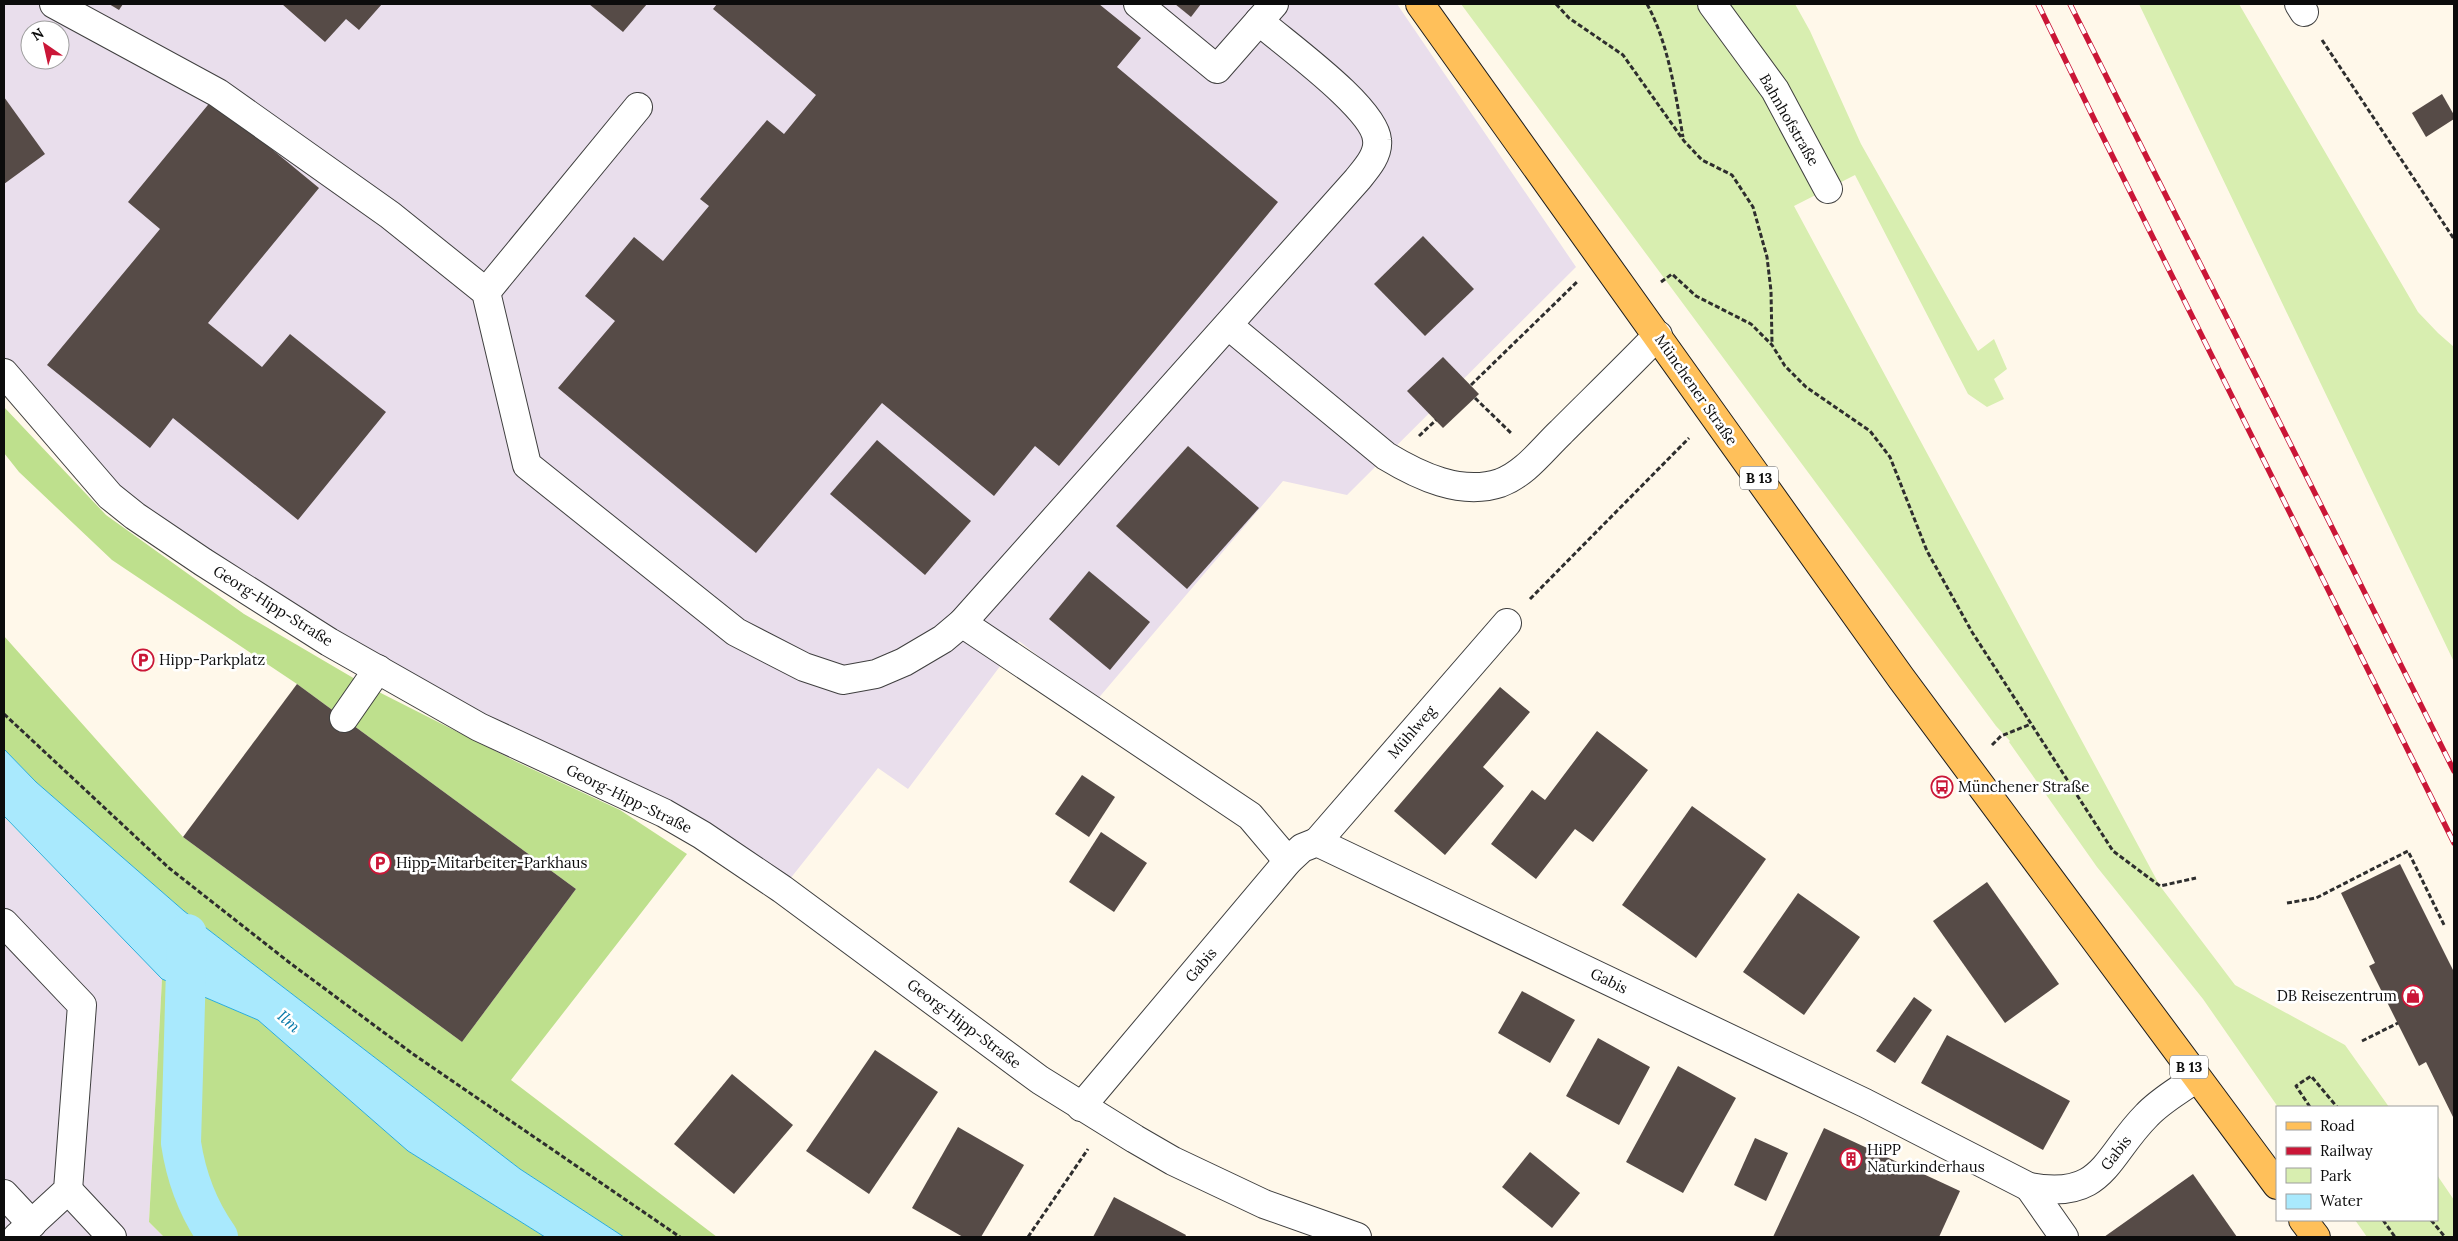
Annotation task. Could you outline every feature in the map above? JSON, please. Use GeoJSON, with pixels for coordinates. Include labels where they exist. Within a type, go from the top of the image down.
{"type":"FeatureCollection","features":[{"type":"Feature","properties":{"kind":"main road","name":"Münchener Straße"},"geometry":{"type":"LineString","coordinates":[[1420,4],[1907,686],[2276,1184]]}},
{"type":"Feature","properties":{"kind":"main road"},"geometry":{"type":"LineString","coordinates":[[2304,1221],[2316,1237]]}},
{"type":"Feature","properties":{"kind":"street"},"geometry":{"type":"LineString","coordinates":[[54,4],[218,93],[390,215],[486,292],[526,465],[736,632],[804,667],[843,680],[876,674],[904,662],[943,639],[962,623],[1229,326],[1357,180],[1374,158],[1378,140],[1373,123],[1358,105],[1267,13],[1217,69],[1138,4]]}},
{"type":"Feature","properties":{"kind":"street","name":"Bahnhofstraße"},"geometry":{"type":"LineString","coordinates":[[1712,4],[1775,90],[1828,189]]}},
{"type":"Feature","properties":{"kind":"street"},"geometry":{"type":"LineString","coordinates":[[486,292],[638,107]]}},
{"type":"Feature","properties":{"kind":"street"},"geometry":{"type":"LineString","coordinates":[[1229,326],[1386,456],[1412,472],[1443,483],[1474,487],[1500,483],[1515,475],[1658,335]]}},
{"type":"Feature","properties":{"kind":"street","name":"Georg-Hipp-Straße"},"geometry":{"type":"LineString","coordinates":[[4,373],[110,496],[135,516],[329,642],[479,726],[646,804],[702,835],[782,889],[1040,1080],[1173,1161],[1264,1204],[1356,1237]]}},
{"type":"Feature","properties":{"kind":"street"},"geometry":{"type":"LineString","coordinates":[[962,623],[1250,816],[1288,861]]}},
{"type":"Feature","properties":{"kind":"street","name":"Mühlweg"},"geometry":{"type":"LineString","coordinates":[[1317,842],[1507,623]]}},
{"type":"Feature","properties":{"kind":"street"},"geometry":{"type":"LineString","coordinates":[[344,718],[378,669]]}},
{"type":"Feature","properties":{"kind":"street","name":"Gabis"},"geometry":{"type":"LineString","coordinates":[[1082,1107],[1288,861],[1302,848],[1317,842],[1865,1103],[2029,1187],[2048,1190],[2067,1189],[2093,1179],[2114,1159],[2146,1115],[2196,1078]]}},
{"type":"Feature","properties":{"kind":"street"},"geometry":{"type":"LineString","coordinates":[[4,923],[82,1005],[68,1190],[25,1230],[4,1194]]}},
{"type":"Feature","properties":{"kind":"street"},"geometry":{"type":"LineString","coordinates":[[2029,1187],[2064,1237]]}},
{"type":"Feature","properties":{"kind":"street"},"geometry":{"type":"LineString","coordinates":[[68,1190],[112,1237]]}},
{"type":"Feature","properties":{"kind":"path"},"geometry":{"type":"LineString","coordinates":[[1556,4],[1569,18],[1623,55],[1684,140],[1702,160],[1732,174],[1753,207],[1767,257],[1770,282],[1772,345]]}},
{"type":"Feature","properties":{"kind":"path"},"geometry":{"type":"LineString","coordinates":[[1647,4],[1659,26],[1684,140]]}},
{"type":"Feature","properties":{"kind":"path"},"geometry":{"type":"LineString","coordinates":[[2301,8],[2454,239]]}},
{"type":"Feature","properties":{"kind":"path"},"geometry":{"type":"LineString","coordinates":[[1634,302],[1672,274],[1696,296],[1751,324],[1772,345],[1785,366],[1806,387],[1870,431],[1890,457],[1928,550],[1972,632],[2113,851],[2160,886],[2196,878]]}},
{"type":"Feature","properties":{"kind":"path"},"geometry":{"type":"LineString","coordinates":[[1471,385],[1579,280]]}},
{"type":"Feature","properties":{"kind":"path"},"geometry":{"type":"LineString","coordinates":[[1475,398],[1535,457]]}},
{"type":"Feature","properties":{"kind":"path"},"geometry":{"type":"LineString","coordinates":[[1507,623],[1713,413]]}},
{"type":"Feature","properties":{"kind":"path"},"geometry":{"type":"LineString","coordinates":[[4,714],[169,868],[290,963],[413,1054],[680,1237]]}},
{"type":"Feature","properties":{"kind":"path"},"geometry":{"type":"LineString","coordinates":[[2002,736],[2030,724]]}},
{"type":"Feature","properties":{"kind":"path"},"geometry":{"type":"LineString","coordinates":[[2287,903],[2316,898],[2408,851],[2445,928]]}},
{"type":"Feature","properties":{"kind":"path"},"geometry":{"type":"LineString","coordinates":[[2362,1040],[2398,1023]]}},
{"type":"Feature","properties":{"kind":"path"},"geometry":{"type":"LineString","coordinates":[[2309,1106],[2296,1086],[2310,1076],[2335,1106]]}},
{"type":"Feature","properties":{"kind":"path"},"geometry":{"type":"LineString","coordinates":[[1028,1237],[1107,1122]]}},
{"type":"Feature","properties":{"kind":"path"},"geometry":{"type":"LineString","coordinates":[[2384,1221],[2394,1237]]}},
{"type":"Feature","properties":{"kind":"path"},"geometry":{"type":"LineString","coordinates":[[2432,1221],[2445,1237]]}},
{"type":"Feature","properties":{"kind":"shaded area"},"geometry":{"type":"Polygon","coordinates":[[[4,4],[1397,4],[1576,267],[1347,495],[1283,481],[1096,701],[1019,641],[908,789],[878,768],[782,889],[329,642],[135,516],[4,372],[4,4]]]}},
{"type":"Feature","properties":{"kind":"shaded area"},"geometry":{"type":"Polygon","coordinates":[[[4,817],[162,979],[149,1222],[164,1237],[4,1237],[4,817]]]}},
{"type":"Feature","properties":{"kind":"green space"},"geometry":{"type":"Polygon","coordinates":[[[1461,4],[1795,4],[1810,31],[1861,144],[1978,351],[1994,339],[2007,369],[1994,379],[2004,399],[1987,407],[1968,394],[1855,175],[1794,206],[2160,886],[2235,985],[2345,1045],[2388,1106],[2277,1106],[2203,999],[2097,867],[2010,741],[1996,726],[1461,4]]]}},
{"type":"Feature","properties":{"kind":"green space"},"geometry":{"type":"Polygon","coordinates":[[[2139,4],[2239,4],[2418,312],[2454,347],[2454,662],[2139,4]]]}},
{"type":"Feature","properties":{"kind":"green space"},"geometry":{"type":"Polygon","coordinates":[[[4,407],[106,515],[244,614],[367,686],[517,762],[620,810],[687,854],[511,1080],[717,1237],[624,1237],[520,1169],[184,911],[36,782],[4,749],[4,636],[183,837],[462,1042],[576,889],[297,684],[112,560],[19,472],[4,453],[4,407]]]}},
{"type":"Feature","properties":{"kind":"green space"},"geometry":{"type":"Polygon","coordinates":[[[162,979],[258,1020],[408,1151],[545,1237],[164,1237],[149,1222],[162,979]]]}},
{"type":"Feature","properties":{"kind":"green space"},"geometry":{"type":"Polygon","coordinates":[[[2438,1176],[2454,1200],[2454,1237],[2367,1237],[2356,1221],[2438,1221],[2438,1176]]]}},
{"type":"Feature","properties":{"kind":"water","name":"Ilm"},"geometry":{"type":"Polygon","coordinates":[[[4,749],[36,782],[184,911],[520,1169],[624,1237],[545,1237],[408,1151],[258,1020],[162,979],[4,816],[4,749]]]}},
{"type":"Feature","properties":{"kind":"building"},"geometry":{"type":"Polygon","coordinates":[[[109,4],[123,4],[119,10],[109,4]]]}},
{"type":"Feature","properties":{"kind":"building"},"geometry":{"type":"Polygon","coordinates":[[[282,4],[382,4],[359,30],[346,19],[325,42],[282,4]]]}},
{"type":"Feature","properties":{"kind":"building"},"geometry":{"type":"Polygon","coordinates":[[[589,4],[647,4],[623,32],[589,4]]]}},
{"type":"Feature","properties":{"kind":"building"},"geometry":{"type":"Polygon","coordinates":[[[717,4],[1099,4],[1141,38],[1117,67],[1278,202],[1059,466],[1035,446],[994,496],[882,403],[756,553],[558,388],[615,321],[585,296],[634,237],[663,261],[709,206],[700,199],[767,120],[784,134],[816,95],[713,9],[717,4]]]}},
{"type":"Feature","properties":{"kind":"building"},"geometry":{"type":"Polygon","coordinates":[[[1175,4],[1201,4],[1191,17],[1175,4]]]}},
{"type":"Feature","properties":{"kind":"building"},"geometry":{"type":"Polygon","coordinates":[[[2442,94],[2454,115],[2454,119],[2426,137],[2412,113],[2442,94]]]}},
{"type":"Feature","properties":{"kind":"building"},"geometry":{"type":"Polygon","coordinates":[[[4,97],[45,154],[4,184],[4,97]]]}},
{"type":"Feature","properties":{"kind":"building"},"geometry":{"type":"Polygon","coordinates":[[[212,100],[319,188],[208,323],[262,367],[290,334],[386,412],[298,520],[173,418],[150,448],[47,365],[160,229],[128,202],[212,100]]]}},
{"type":"Feature","properties":{"kind":"building"},"geometry":{"type":"Polygon","coordinates":[[[1423,236],[1474,289],[1425,336],[1374,284],[1423,236]]]}},
{"type":"Feature","properties":{"kind":"building"},"geometry":{"type":"Polygon","coordinates":[[[1443,357],[1479,394],[1443,428],[1407,391],[1443,357]]]}},
{"type":"Feature","properties":{"kind":"building"},"geometry":{"type":"Polygon","coordinates":[[[877,440],[971,521],[925,575],[830,494],[877,440]]]}},
{"type":"Feature","properties":{"kind":"building"},"geometry":{"type":"Polygon","coordinates":[[[1188,446],[1259,508],[1187,589],[1116,526],[1188,446]]]}},
{"type":"Feature","properties":{"kind":"building"},"geometry":{"type":"Polygon","coordinates":[[[1089,571],[1150,622],[1110,670],[1049,619],[1089,571]]]}},
{"type":"Feature","properties":{"kind":"building","name":"Hipp-Mitarbeiter-Parkhaus"},"geometry":{"type":"Polygon","coordinates":[[[297,684],[576,889],[462,1042],[183,837],[297,684]]]}},
{"type":"Feature","properties":{"kind":"building"},"geometry":{"type":"Polygon","coordinates":[[[1500,687],[1530,712],[1483,767],[1504,786],[1445,855],[1394,811],[1500,687]]]}},
{"type":"Feature","properties":{"kind":"building"},"geometry":{"type":"Polygon","coordinates":[[[1597,731],[1648,770],[1593,842],[1575,829],[1536,879],[1491,844],[1532,790],[1545,800],[1597,731]]]}},
{"type":"Feature","properties":{"kind":"building"},"geometry":{"type":"Polygon","coordinates":[[[1082,775],[1115,797],[1089,837],[1055,814],[1082,775]]]}},
{"type":"Feature","properties":{"kind":"building"},"geometry":{"type":"Polygon","coordinates":[[[1692,806],[1766,859],[1696,958],[1622,905],[1692,806]]]}},
{"type":"Feature","properties":{"kind":"building"},"geometry":{"type":"Polygon","coordinates":[[[1101,832],[1147,863],[1114,912],[1069,882],[1101,832]]]}},
{"type":"Feature","properties":{"kind":"building"},"geometry":{"type":"Polygon","coordinates":[[[2400,864],[2454,972],[2454,1119],[2426,1062],[2419,1066],[2369,966],[2375,963],[2341,893],[2400,864]]]}},
{"type":"Feature","properties":{"kind":"building"},"geometry":{"type":"Polygon","coordinates":[[[1987,882],[2059,984],[2005,1023],[1933,921],[1987,882]]]}},
{"type":"Feature","properties":{"kind":"building"},"geometry":{"type":"Polygon","coordinates":[[[1798,893],[1860,937],[1804,1015],[1743,972],[1798,893]]]}},
{"type":"Feature","properties":{"kind":"building"},"geometry":{"type":"Polygon","coordinates":[[[1522,991],[1575,1020],[1550,1063],[1498,1033],[1522,991]]]}},
{"type":"Feature","properties":{"kind":"building"},"geometry":{"type":"Polygon","coordinates":[[[1914,997],[1932,1010],[1895,1063],[1876,1051],[1914,997]]]}},
{"type":"Feature","properties":{"kind":"building"},"geometry":{"type":"Polygon","coordinates":[[[1947,1035],[2070,1101],[2043,1150],[1921,1083],[1947,1035]]]}},
{"type":"Feature","properties":{"kind":"building"},"geometry":{"type":"Polygon","coordinates":[[[1598,1038],[1650,1067],[1619,1125],[1566,1096],[1598,1038]]]}},
{"type":"Feature","properties":{"kind":"building"},"geometry":{"type":"Polygon","coordinates":[[[875,1050],[938,1092],[869,1194],[806,1151],[875,1050]]]}},
{"type":"Feature","properties":{"kind":"building"},"geometry":{"type":"Polygon","coordinates":[[[1678,1066],[1736,1098],[1683,1193],[1626,1162],[1678,1066]]]}},
{"type":"Feature","properties":{"kind":"building"},"geometry":{"type":"Polygon","coordinates":[[[732,1074],[793,1125],[734,1194],[674,1144],[732,1074]]]}},
{"type":"Feature","properties":{"kind":"building"},"geometry":{"type":"Polygon","coordinates":[[[958,1127],[1024,1165],[981,1237],[963,1237],[912,1208],[958,1127]]]}},
{"type":"Feature","properties":{"kind":"building","name":"HiPP Naturkinderhaus"},"geometry":{"type":"Polygon","coordinates":[[[1824,1128],[1960,1191],[1939,1237],[1773,1237],[1824,1128]]]}},
{"type":"Feature","properties":{"kind":"building"},"geometry":{"type":"Polygon","coordinates":[[[1755,1138],[1788,1153],[1766,1201],[1734,1185],[1755,1138]]]}},
{"type":"Feature","properties":{"kind":"building"},"geometry":{"type":"Polygon","coordinates":[[[1530,1152],[1580,1193],[1552,1228],[1502,1187],[1530,1152]]]}},
{"type":"Feature","properties":{"kind":"building"},"geometry":{"type":"Polygon","coordinates":[[[2193,1174],[2237,1237],[2104,1237],[2193,1174]]]}},
{"type":"Feature","properties":{"kind":"building"},"geometry":{"type":"Polygon","coordinates":[[[1114,1197],[1186,1235],[1185,1237],[1093,1237],[1114,1197]]]}},
{"type":"Feature","properties":{"kind":"waterway"},"geometry":{"type":"LineString","coordinates":[[187,934],[181,1143],[186,1168],[194,1192],[204,1215],[218,1237]]}},
{"type":"Feature","properties":{"kind":"railway"},"geometry":{"type":"LineString","coordinates":[[2038,4],[2454,843]]}},
{"type":"Feature","properties":{"kind":"railway"},"geometry":{"type":"LineString","coordinates":[[2070,4],[2454,771]]}},
{"type":"Feature","properties":{"kind":"place","name":"Hipp-Parkplatz"},"geometry":{"type":"Point","coordinates":[143,660]}},
{"type":"Feature","properties":{"kind":"place","name":"Münchener Straße"},"geometry":{"type":"Point","coordinates":[1942,787]}},
{"type":"Feature","properties":{"kind":"place","name":"Hipp-Mitarbeiter-Parkhaus"},"geometry":{"type":"Point","coordinates":[380,863]}},
{"type":"Feature","properties":{"kind":"place","name":"DB Reisezentrum"},"geometry":{"type":"Point","coordinates":[2413,996]}},
{"type":"Feature","properties":{"kind":"place","name":"HiPP Naturkinderhaus"},"geometry":{"type":"Point","coordinates":[1851,1159]}}]}
